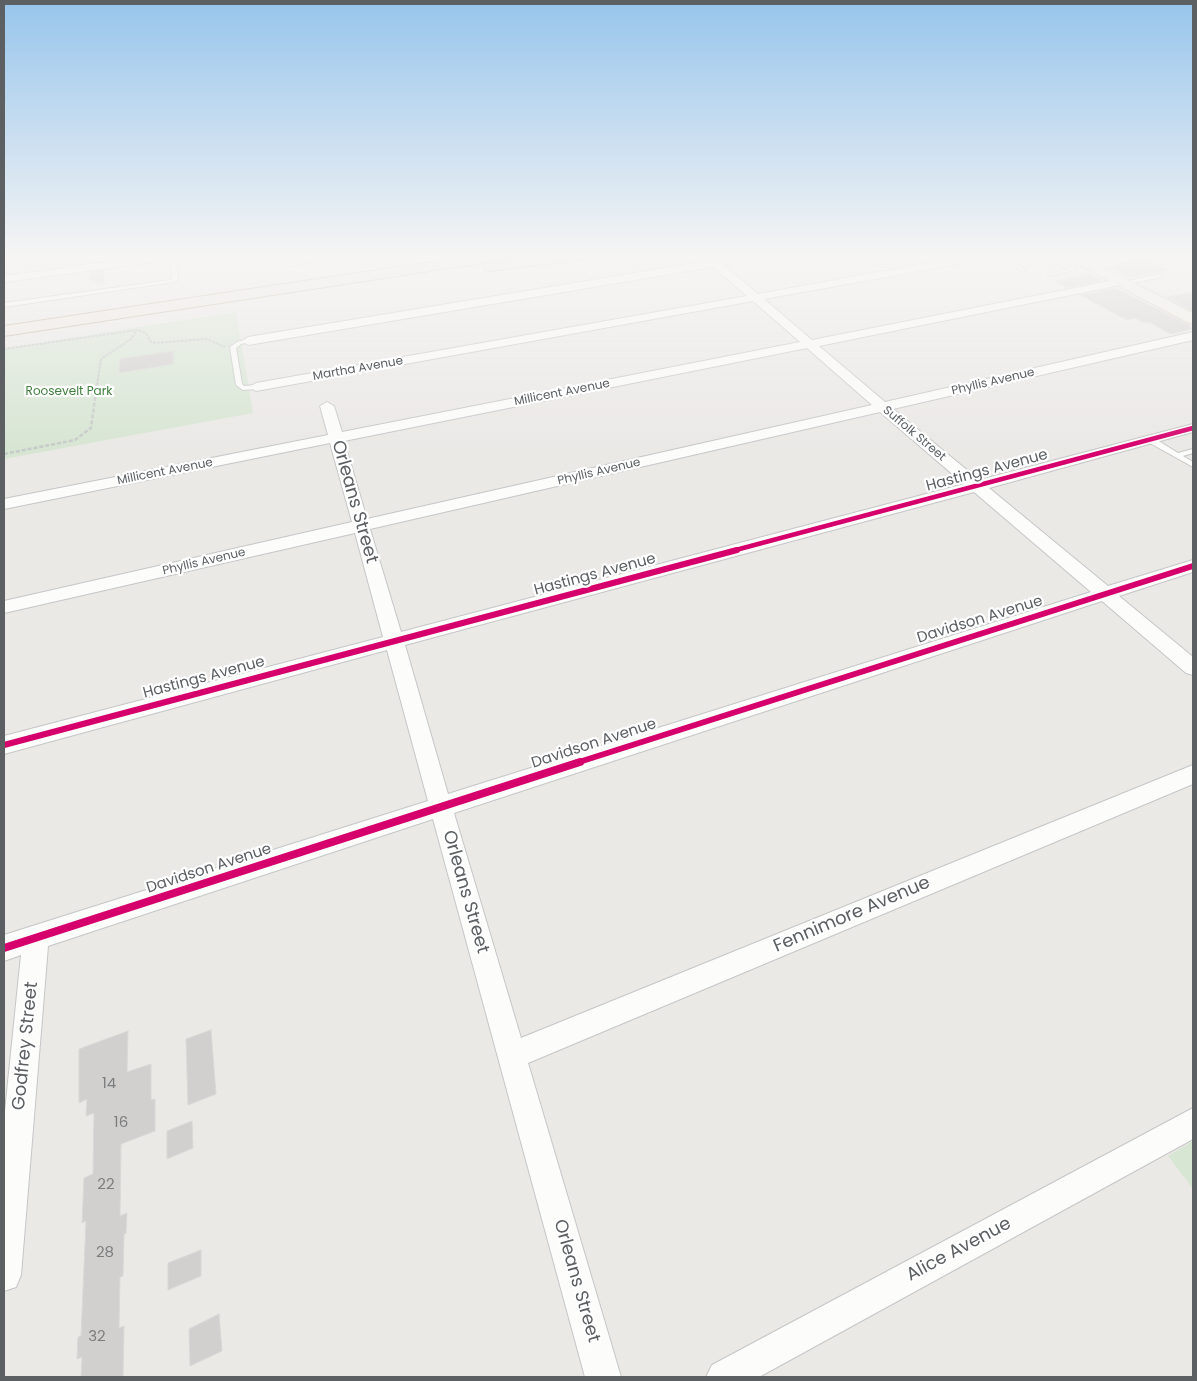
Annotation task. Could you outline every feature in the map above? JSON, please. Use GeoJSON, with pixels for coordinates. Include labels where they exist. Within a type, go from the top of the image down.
{"type":"FeatureCollection","features":[{"type":"Feature","properties":{"kind":"highway"},"geometry":{"type":"LineString","coordinates":[[4,323],[28,319]]}},
{"type":"Feature","properties":{"kind":"highway"},"geometry":{"type":"LineString","coordinates":[[4,331],[81,319]]}},
{"type":"Feature","properties":{"kind":"street"},"geometry":{"type":"LineString","coordinates":[[248,341],[371,319]]}},
{"type":"Feature","properties":{"kind":"street","name":"Martha Avenue"},"geometry":{"type":"LineString","coordinates":[[256,387],[634,319]]}},
{"type":"Feature","properties":{"kind":"street","name":"Suffolk Street"},"geometry":{"type":"LineString","coordinates":[[779,319],[1193,668]]}},
{"type":"Feature","properties":{"kind":"street","name":"Millicent Avenue"},"geometry":{"type":"LineString","coordinates":[[4,504],[934,319]]}},
{"type":"Feature","properties":{"kind":"street","name":"Phyllis Avenue"},"geometry":{"type":"LineString","coordinates":[[4,607],[1193,336]]}},
{"type":"Feature","properties":{"kind":"street","name":"Orleans Street"},"geometry":{"type":"LineString","coordinates":[[327,406],[603,1377]]}},
{"type":"Feature","properties":{"kind":"street","name":"Hastings Avenue"},"geometry":{"type":"LineString","coordinates":[[4,745],[1193,428]]}},
{"type":"Feature","properties":{"kind":"street","name":"Davidson Avenue"},"geometry":{"type":"LineString","coordinates":[[4,948],[876,666],[1193,566]]}},
{"type":"Feature","properties":{"kind":"street","name":"Fennimore Avenue"},"geometry":{"type":"LineString","coordinates":[[512,1056],[1193,774]]}},
{"type":"Feature","properties":{"kind":"street","name":"Godfrey Street"},"geometry":{"type":"LineString","coordinates":[[4,1274],[36,937]]}},
{"type":"Feature","properties":{"kind":"street","name":"Alice Avenue"},"geometry":{"type":"LineString","coordinates":[[724,1377],[1193,1123]]}},
{"type":"Feature","properties":{"kind":"lane"},"geometry":{"type":"LineString","coordinates":[[248,341],[239,343],[234,348],[239,385],[243,388],[256,387]]}},
{"type":"Feature","properties":{"kind":"lane"},"geometry":{"type":"LineString","coordinates":[[1151,440],[1193,465]]}},
{"type":"Feature","properties":{"kind":"lane"},"geometry":{"type":"LineString","coordinates":[[1178,456],[1193,451]]}},
{"type":"Feature","properties":{"kind":"path"},"geometry":{"type":"LineString","coordinates":[[4,349],[136,330],[146,333],[150,341],[155,343],[206,339],[220,346],[234,348]]}},
{"type":"Feature","properties":{"kind":"path"},"geometry":{"type":"LineString","coordinates":[[4,454],[75,440],[90,428],[101,359],[131,339],[136,330]]}},
{"type":"Feature","properties":{"kind":"green space","name":"Roosevelt Park"},"geometry":{"type":"Polygon","coordinates":[[[188,319],[237,319],[253,413],[4,459],[4,348],[188,319]]]}},
{"type":"Feature","properties":{"kind":"green space"},"geometry":{"type":"Polygon","coordinates":[[[1193,1141],[1193,1189],[1168,1156],[1193,1141]]]}},
{"type":"Feature","properties":{"kind":"building"},"geometry":{"type":"Polygon","coordinates":[[[1138,319],[1178,319],[1189,325],[1192,329],[1171,334],[1149,322],[1142,322],[1138,319]]]}},
{"type":"Feature","properties":{"kind":"building"},"geometry":{"type":"Polygon","coordinates":[[[173,351],[173,364],[119,373],[120,359],[173,351]]]}},
{"type":"Feature","properties":{"kind":"building"},"geometry":{"type":"Polygon","coordinates":[[[211,1030],[216,1094],[188,1105],[186,1039],[211,1030]]]}},
{"type":"Feature","properties":{"kind":"building"},"geometry":{"type":"Polygon","coordinates":[[[128,1031],[127,1072],[151,1064],[151,1100],[155,1099],[155,1131],[121,1144],[120,1216],[127,1213],[126,1233],[124,1234],[123,1276],[120,1277],[119,1328],[124,1326],[123,1377],[81,1377],[82,1357],[77,1359],[78,1337],[81,1336],[86,1221],[82,1223],[84,1178],[93,1174],[94,1113],[86,1116],[87,1099],[79,1103],[79,1049],[128,1031]]]}},
{"type":"Feature","properties":{"kind":"building"},"geometry":{"type":"Polygon","coordinates":[[[192,1121],[193,1148],[167,1159],[167,1131],[192,1121]]]}},
{"type":"Feature","properties":{"kind":"building"},"geometry":{"type":"Polygon","coordinates":[[[201,1250],[201,1276],[168,1290],[168,1263],[201,1250]]]}},
{"type":"Feature","properties":{"kind":"building"},"geometry":{"type":"Polygon","coordinates":[[[219,1314],[222,1351],[190,1366],[189,1329],[219,1314]]]}},
{"type":"Feature","properties":{"kind":"cycle path"},"geometry":{"type":"LineString","coordinates":[[4,745],[1193,428]]}},
{"type":"Feature","properties":{"kind":"cycle path"},"geometry":{"type":"LineString","coordinates":[[4,948],[885,663],[1193,566]]}}]}
